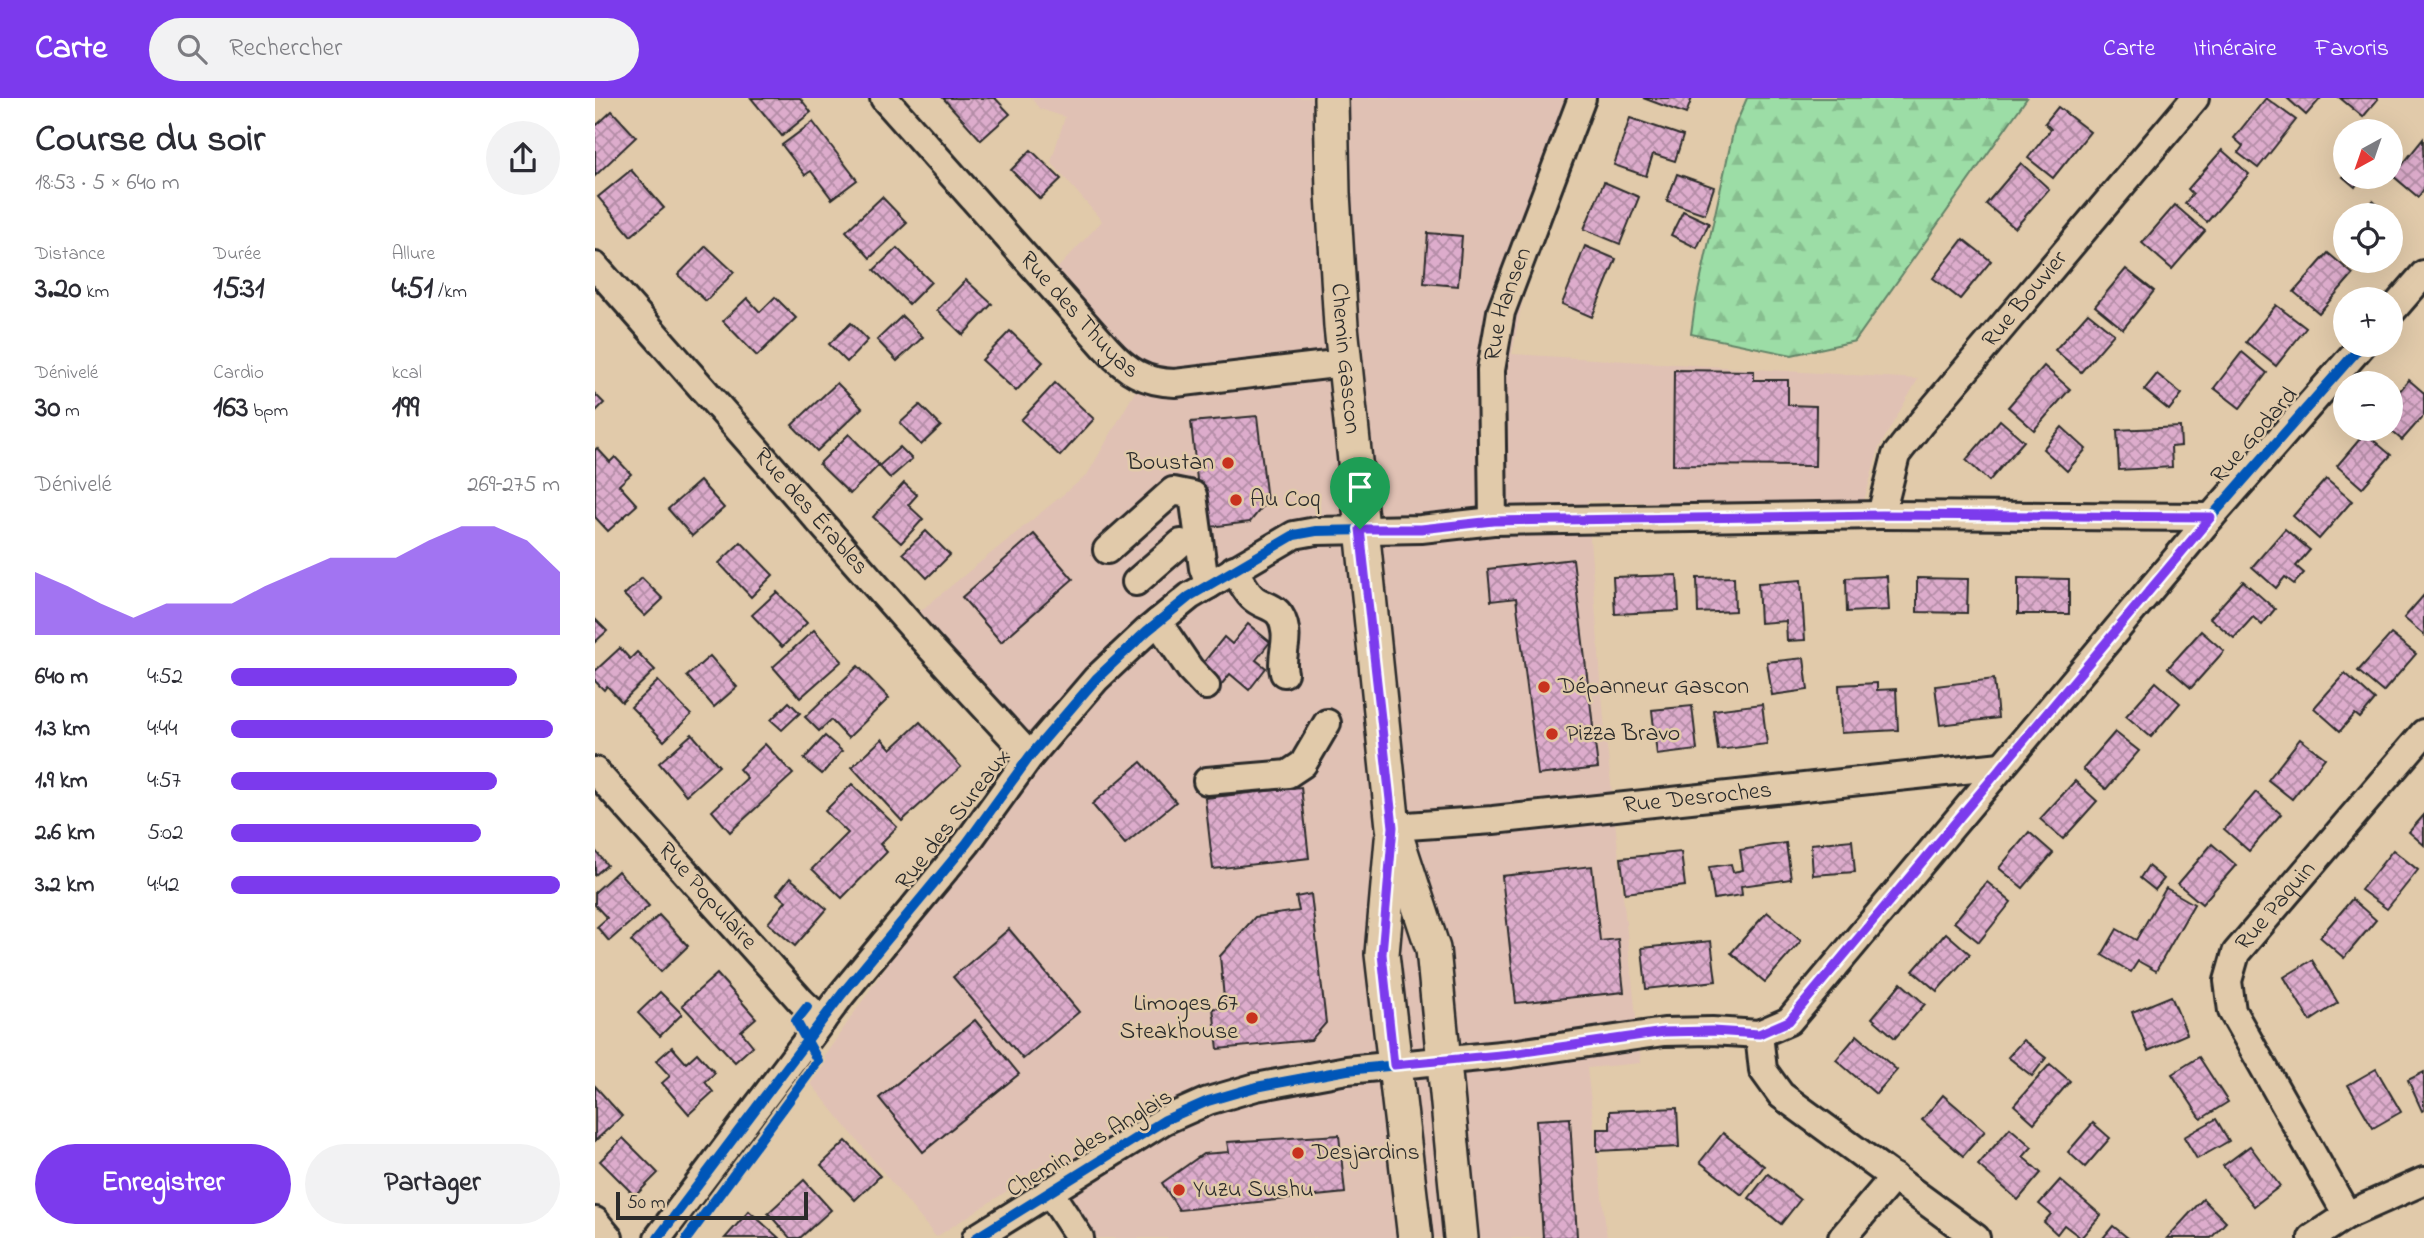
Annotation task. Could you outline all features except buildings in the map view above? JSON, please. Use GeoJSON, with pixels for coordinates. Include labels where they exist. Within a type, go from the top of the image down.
{"type":"FeatureCollection","features":[{"type":"Feature","properties":{"kind":"main road","name":"Chemin Gascon"},"geometry":{"type":"LineString","coordinates":[[1331,98],[1335,247],[1344,363],[1393,827],[1382,954],[1415,1238]]}},
{"type":"Feature","properties":{"kind":"main road","name":"Chemin Gascon"},"geometry":{"type":"LineString","coordinates":[[1393,827],[1433,949],[1461,1238]]}},
{"type":"Feature","properties":{"kind":"street","name":"Rue des Thuyas"},"geometry":{"type":"LineString","coordinates":[[884,98],[1107,349],[1134,375],[1151,381],[1175,383],[1344,363]]}},
{"type":"Feature","properties":{"kind":"street","name":"Rue Hansen"},"geometry":{"type":"LineString","coordinates":[[1493,521],[1492,370],[1501,312],[1582,98]]}},
{"type":"Feature","properties":{"kind":"street","name":"Rue Bouvier"},"geometry":{"type":"LineString","coordinates":[[1881,515],[1896,455],[2195,98]]}},
{"type":"Feature","properties":{"kind":"street","name":"Rue des Érables"},"geometry":{"type":"LineString","coordinates":[[595,266],[928,646],[1030,757]]}},
{"type":"Feature","properties":{"kind":"street"},"geometry":{"type":"LineString","coordinates":[[2403,299],[2424,274]]}},
{"type":"Feature","properties":{"kind":"street","name":"Rue Godard"},"geometry":{"type":"LineString","coordinates":[[1394,1065],[1607,1042],[1664,1032],[1759,1034],[1789,1021],[2211,517],[2351,357]]}},
{"type":"Feature","properties":{"kind":"street"},"geometry":{"type":"LineString","coordinates":[[1107,550],[1173,491],[1193,495],[1203,568],[1209,585]]}},
{"type":"Feature","properties":{"kind":"street","name":"Rue des Sureaux"},"geometry":{"type":"LineString","coordinates":[[658,1238],[822,1021],[967,843],[1030,757],[1096,679],[1158,622],[1209,585],[1276,544],[1301,533],[1421,529],[1493,521],[1881,515],[2211,517]]}},
{"type":"Feature","properties":{"kind":"street"},"geometry":{"type":"LineString","coordinates":[[1136,582],[1181,543]]}},
{"type":"Feature","properties":{"kind":"street"},"geometry":{"type":"LineString","coordinates":[[1234,569],[1253,598],[1269,605],[1282,619],[1285,629],[1282,659],[1284,673]]}},
{"type":"Feature","properties":{"kind":"street"},"geometry":{"type":"LineString","coordinates":[[1158,622],[1190,669],[1206,686]]}},
{"type":"Feature","properties":{"kind":"street"},"geometry":{"type":"LineString","coordinates":[[1207,781],[1288,774],[1303,764],[1327,723]]}},
{"type":"Feature","properties":{"kind":"street","name":"Rue Paquin"},"geometry":{"type":"LineString","coordinates":[[2347,1215],[2232,1010],[2228,981],[2236,953],[2424,733]]}},
{"type":"Feature","properties":{"kind":"street","name":"Rue Desroches"},"geometry":{"type":"LineString","coordinates":[[1393,827],[1493,820],[2001,766]]}},
{"type":"Feature","properties":{"kind":"street","name":"Rue Populaire"},"geometry":{"type":"LineString","coordinates":[[595,771],[801,1001],[822,1021]]}},
{"type":"Feature","properties":{"kind":"street"},"geometry":{"type":"LineString","coordinates":[[1759,1034],[1763,1070],[1781,1095],[1976,1238]]}},
{"type":"Feature","properties":{"kind":"street","name":"Chemin des Anglais"},"geometry":{"type":"LineString","coordinates":[[977,1238],[1142,1133],[1208,1101],[1288,1080],[1394,1065]]}},
{"type":"Feature","properties":{"kind":"street"},"geometry":{"type":"LineString","coordinates":[[1842,1238],[1894,1177]]}},
{"type":"Feature","properties":{"kind":"street"},"geometry":{"type":"LineString","coordinates":[[2312,1238],[2347,1215],[2424,1181]]}},
{"type":"Feature","properties":{"kind":"street"},"geometry":{"type":"LineString","coordinates":[[1049,1191],[1080,1238]]}},
{"type":"Feature","properties":{"kind":"street"},"geometry":{"type":"LineString","coordinates":[[595,1221],[609,1238]]}},
{"type":"Feature","properties":{"kind":"shaded area"},"geometry":{"type":"Polygon","coordinates":[[[1031,98],[1593,98],[1522,303],[1512,354],[1918,379],[1879,448],[1862,508],[1587,501],[1604,719],[1641,1063],[1587,1068],[1607,1238],[1093,1238],[1052,1162],[936,1237],[808,1080],[1030,757],[913,617],[1087,475],[1144,376],[1053,273],[1102,221],[1051,162],[1065,117],[1040,109],[1031,98]]]}},
{"type":"Feature","properties":{"kind":"green space"},"geometry":{"type":"Polygon","coordinates":[[[1747,98],[2027,98],[1855,341],[1792,355],[1691,334],[1734,128],[1747,98]]]}},
{"type":"Feature","properties":{"kind":"cycle path"},"geometry":{"type":"LineString","coordinates":[[976,1238],[1165,1120],[1208,1101],[1256,1087],[1347,1070],[1511,1054],[1664,1032],[1759,1034],[1789,1021],[2211,517],[2351,357]]}},
{"type":"Feature","properties":{"kind":"cycle path"},"geometry":{"type":"LineString","coordinates":[[658,1238],[842,994],[967,843],[1030,756],[1096,679],[1147,631],[1190,596],[1294,535],[1316,531],[1421,529],[1493,521],[1881,515],[2211,517]]}},
{"type":"Feature","properties":{"kind":"cycle path"},"geometry":{"type":"LineString","coordinates":[[687,1238],[818,1061],[796,1021],[807,1007]]}},
{"type":"Feature","properties":{"kind":"place","name":"Boustan"},"geometry":{"type":"Point","coordinates":[1228,463]}},
{"type":"Feature","properties":{"kind":"place","name":"Au Coq"},"geometry":{"type":"Point","coordinates":[1236,500]}},
{"type":"Feature","properties":{"kind":"place","name":"Dépanneur Gascon"},"geometry":{"type":"Point","coordinates":[1544,687]}},
{"type":"Feature","properties":{"kind":"place","name":"Pizza Bravo"},"geometry":{"type":"Point","coordinates":[1552,734]}},
{"type":"Feature","properties":{"kind":"place","name":"Limoges 67 Steakhouse"},"geometry":{"type":"Point","coordinates":[1252,1018]}},
{"type":"Feature","properties":{"kind":"place","name":"Desjardins"},"geometry":{"type":"Point","coordinates":[1298,1153]}},
{"type":"Feature","properties":{"kind":"place","name":"Yuzu Sushu"},"geometry":{"type":"Point","coordinates":[1179,1190]}},
{"type":"Feature","properties":{"kind":"route"},"geometry":{"type":"LineString","coordinates":[[1881,515],[2211,517],[1789,1021],[1759,1034],[1664,1032],[1511,1054],[1394,1065],[1382,954],[1393,827],[1360,529],[1421,529],[1493,521],[1881,515]]}}]}
